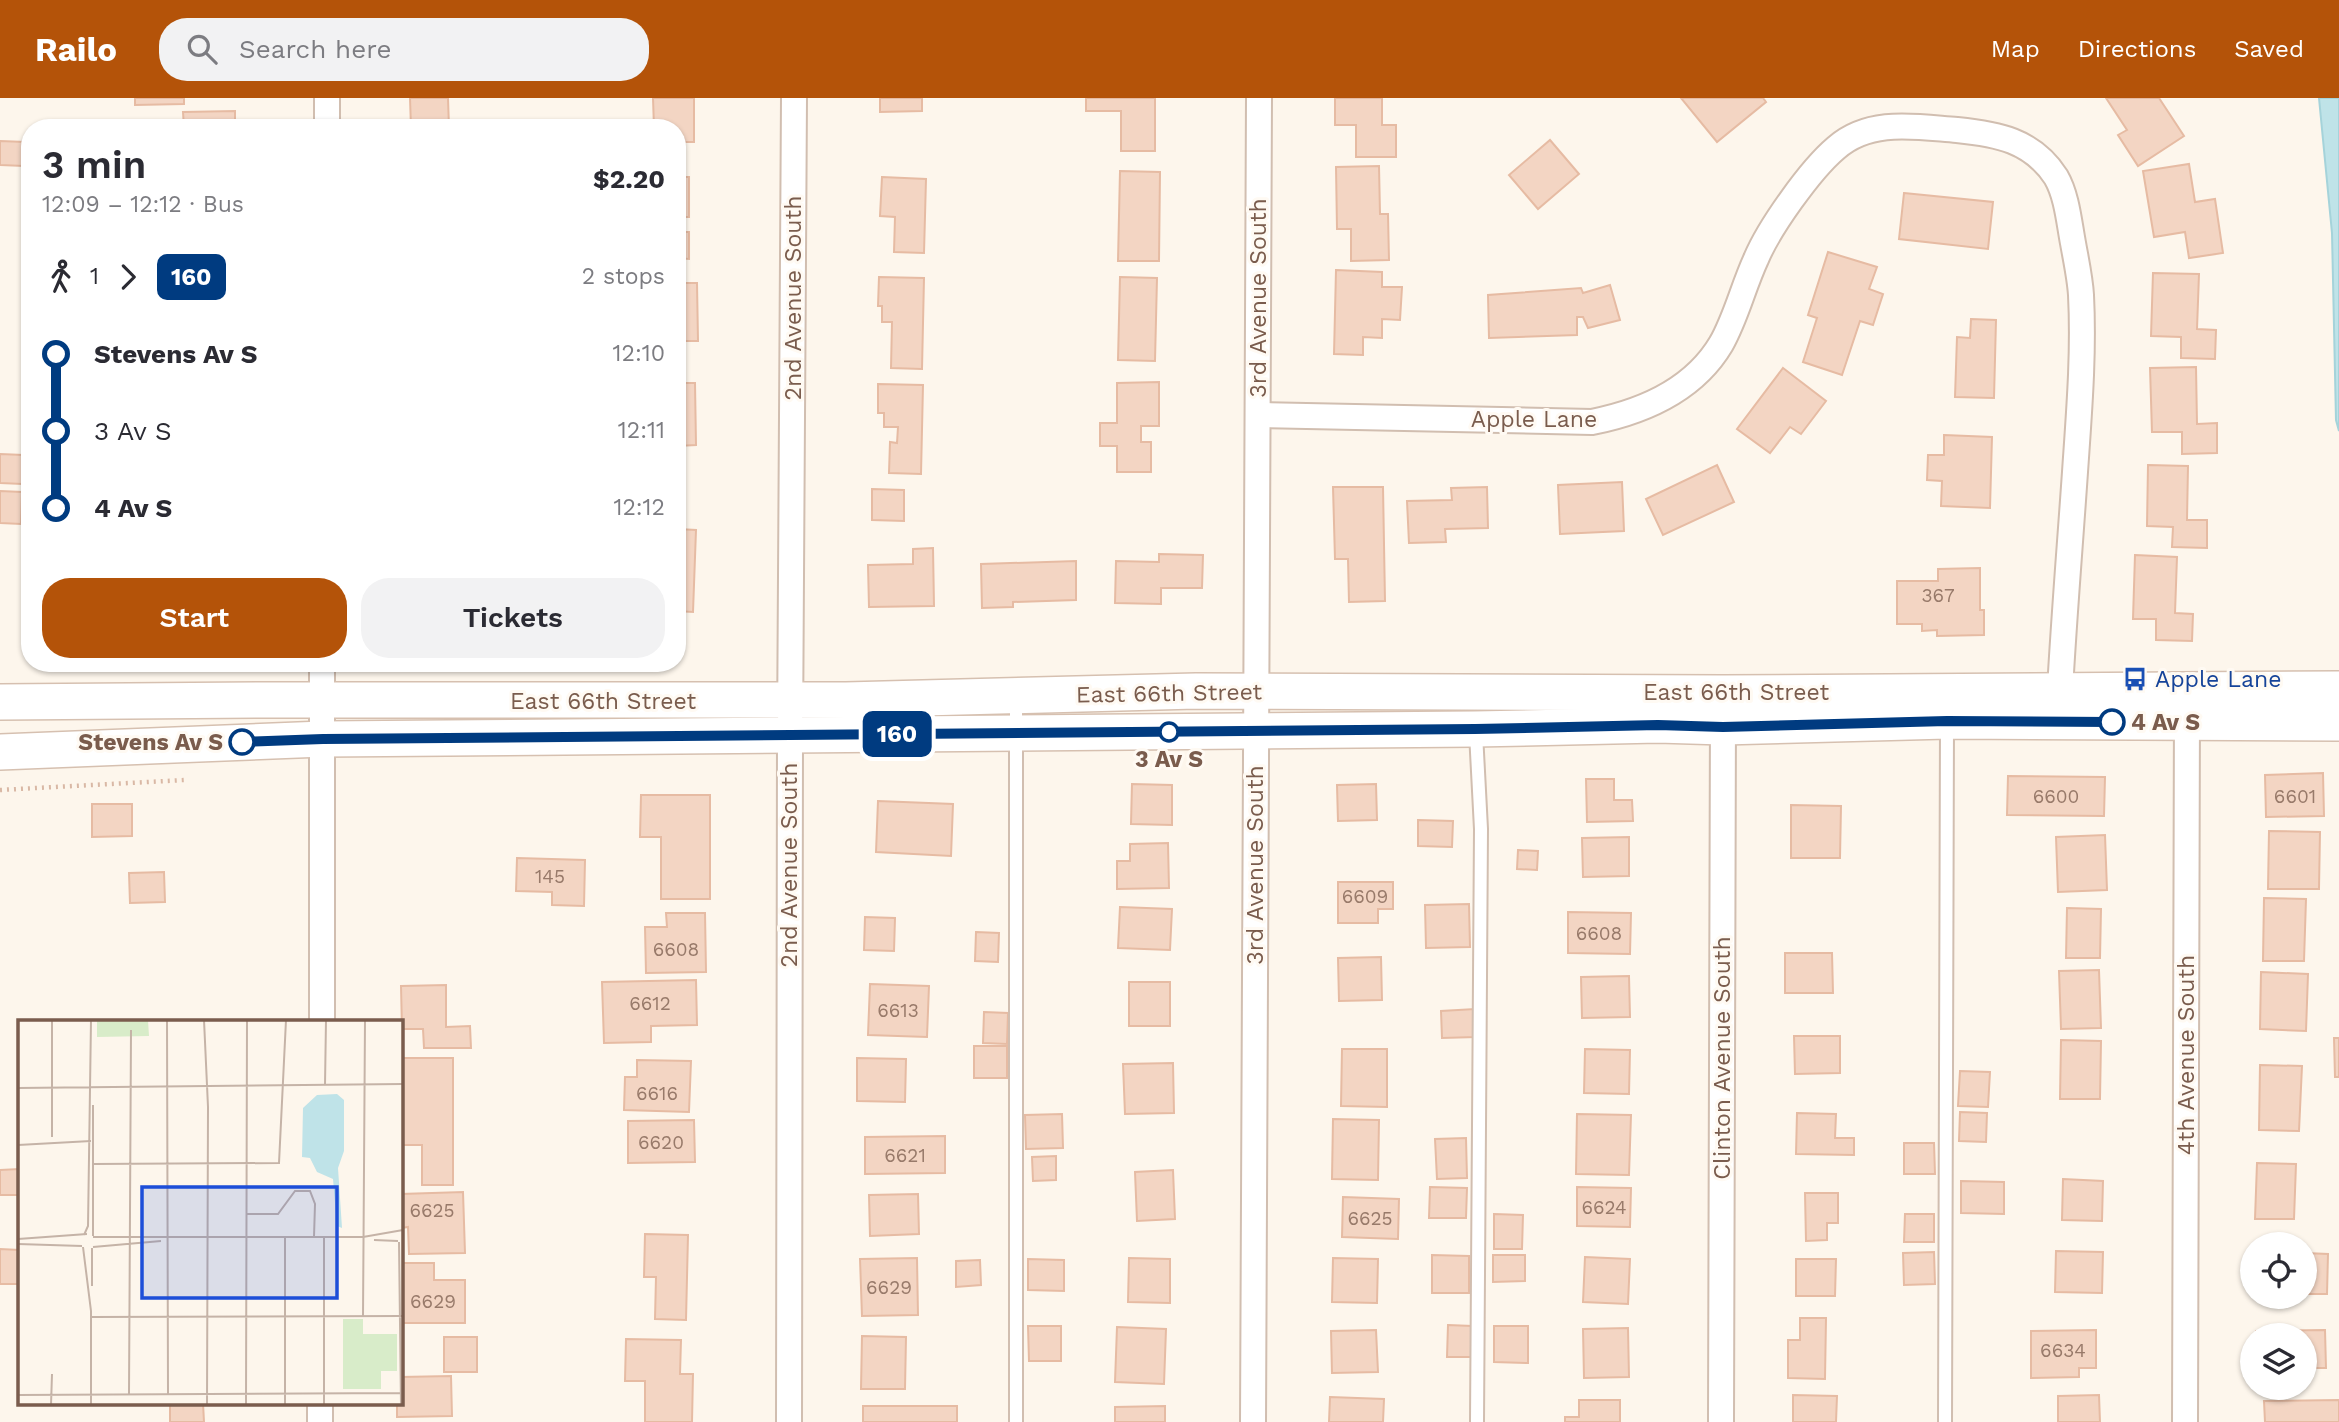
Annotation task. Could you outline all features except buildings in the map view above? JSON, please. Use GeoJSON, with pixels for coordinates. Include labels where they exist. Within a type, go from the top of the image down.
{"type":"FeatureCollection","features":[{"type":"Feature","properties":{"kind":"main road","name":"East 66th Street"},"geometry":{"type":"LineString","coordinates":[[0,702],[846,700],[1196,691],[1947,721],[2187,706],[2339,689]]}},
{"type":"Feature","properties":{"kind":"main road","name":"East 66th Street"},"geometry":{"type":"LineString","coordinates":[[0,752],[323,739],[1658,725],[1723,710],[2060,690],[2339,723]]}},
{"type":"Feature","properties":{"kind":"street"},"geometry":{"type":"LineString","coordinates":[[327,98],[327,119]]}},
{"type":"Feature","properties":{"kind":"street","name":"2nd Avenue South"},"geometry":{"type":"LineString","coordinates":[[789,1422],[794,98]]}},
{"type":"Feature","properties":{"kind":"street","name":"3rd Avenue South"},"geometry":{"type":"LineString","coordinates":[[1253,1422],[1259,98]]}},
{"type":"Feature","properties":{"kind":"street","name":"Apple Lane"},"geometry":{"type":"LineString","coordinates":[[1258,415],[1592,422],[1628,414],[1664,399],[1695,375],[1720,346],[1737,310],[1756,258],[1784,211],[1837,147],[1862,133],[1889,125],[1984,133],[2012,139],[2036,154],[2056,178],[2067,207],[2081,293],[2081,381],[2060,690]]}},
{"type":"Feature","properties":{"kind":"street"},"geometry":{"type":"LineString","coordinates":[[322,672],[322,1020]]}},
{"type":"Feature","properties":{"kind":"street","name":"4th Avenue South"},"geometry":{"type":"LineString","coordinates":[[2185,1422],[2187,706]]}},
{"type":"Feature","properties":{"kind":"street","name":"Clinton Avenue South"},"geometry":{"type":"LineString","coordinates":[[1720,1422],[1723,710]]}},
{"type":"Feature","properties":{"kind":"street"},"geometry":{"type":"LineString","coordinates":[[320,1404],[320,1422]]}},
{"type":"Feature","properties":{"kind":"lane"},"geometry":{"type":"LineString","coordinates":[[1016,697],[1016,1422]]}},
{"type":"Feature","properties":{"kind":"lane"},"geometry":{"type":"LineString","coordinates":[[1945,1422],[1947,721]]}},
{"type":"Feature","properties":{"kind":"lane"},"geometry":{"type":"LineString","coordinates":[[1475,729],[1481,829],[1477,1422]]}},
{"type":"Feature","properties":{"kind":"water"},"geometry":{"type":"Polygon","coordinates":[[[2319,98],[2339,98],[2339,431],[2336,420],[2332,233],[2319,98]]]}},
{"type":"Feature","properties":{"kind":"bus line","name":"160"},"geometry":{"type":"LineString","coordinates":[[242,742],[1658,725],[1723,727],[1947,721],[2112,722]]}},
{"type":"Feature","properties":{"kind":"place","name":"Apple Lane"},"geometry":{"type":"Point","coordinates":[2135,679]}},
{"type":"Feature","properties":{"kind":"place","name":"4 Av S"},"geometry":{"type":"Point","coordinates":[2112,722]}},
{"type":"Feature","properties":{"kind":"place","name":"3 Av S"},"geometry":{"type":"Point","coordinates":[1169,732]}},
{"type":"Feature","properties":{"kind":"place","name":"Stevens Av S"},"geometry":{"type":"Point","coordinates":[242,742]}}]}
